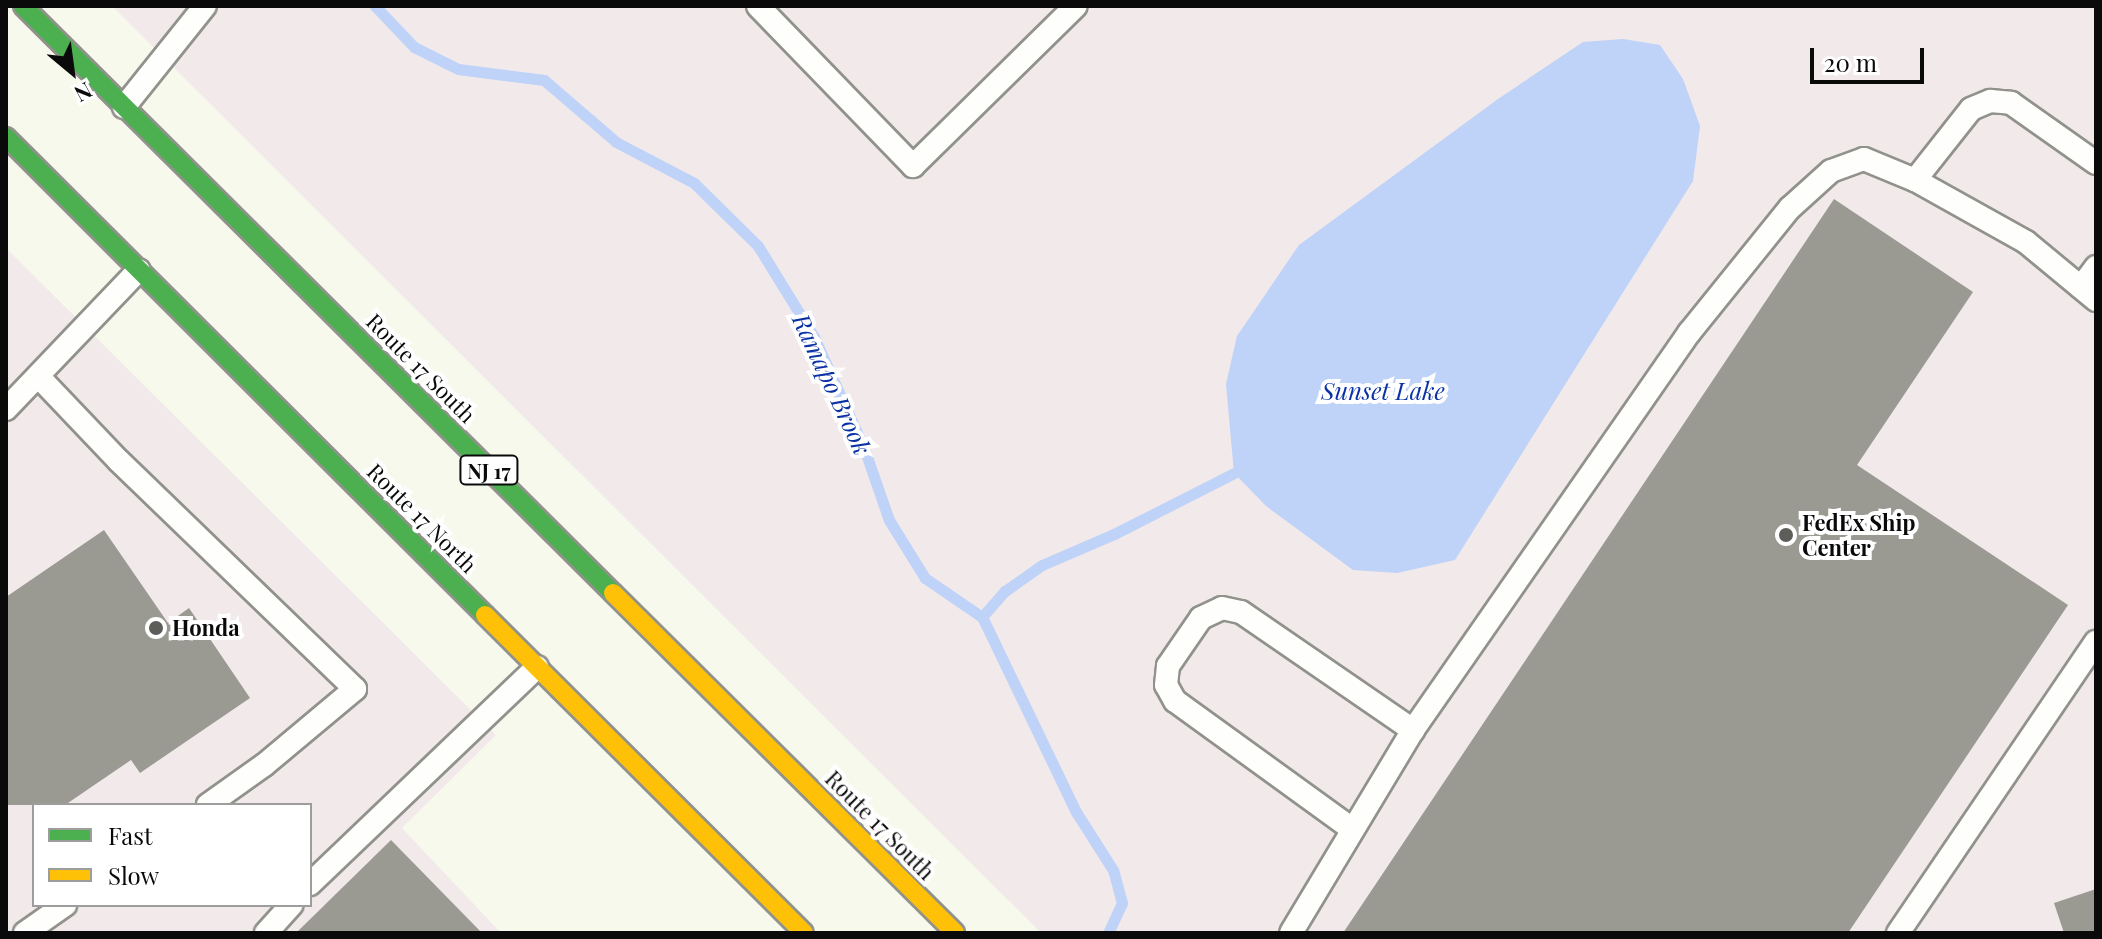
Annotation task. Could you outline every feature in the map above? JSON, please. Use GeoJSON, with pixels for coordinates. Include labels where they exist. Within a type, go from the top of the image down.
{"type":"FeatureCollection","features":[{"type":"Feature","properties":{"kind":"highway","name":"Route 17 South"},"geometry":{"type":"LineString","coordinates":[[23,6],[955,933]]}},
{"type":"Feature","properties":{"kind":"highway","name":"Route 17 North"},"geometry":{"type":"LineString","coordinates":[[6,137],[804,933]]}},
{"type":"Feature","properties":{"kind":"lane"},"geometry":{"type":"LineString","coordinates":[[124,107],[205,6]]}},
{"type":"Feature","properties":{"kind":"lane"},"geometry":{"type":"LineString","coordinates":[[758,6],[913,166],[1076,6]]}},
{"type":"Feature","properties":{"kind":"lane"},"geometry":{"type":"LineString","coordinates":[[1915,180],[1971,109],[1990,101],[2011,103],[2096,163]]}},
{"type":"Feature","properties":{"kind":"lane"},"geometry":{"type":"LineString","coordinates":[[1291,933],[1413,730],[1689,333],[1790,208],[1831,171],[1864,159],[1915,180],[2026,242],[2089,294],[2096,267]]}},
{"type":"Feature","properties":{"kind":"lane"},"geometry":{"type":"LineString","coordinates":[[8,401],[38,376],[139,270]]}},
{"type":"Feature","properties":{"kind":"lane"},"geometry":{"type":"LineString","coordinates":[[38,376],[119,461],[355,689],[264,765],[211,803]]}},
{"type":"Feature","properties":{"kind":"lane"},"geometry":{"type":"LineString","coordinates":[[1352,829],[1175,701],[1166,685],[1168,666],[1201,618],[1222,608],[1241,612],[1413,730]]}},
{"type":"Feature","properties":{"kind":"lane"},"geometry":{"type":"LineString","coordinates":[[1898,933],[2096,642]]}},
{"type":"Feature","properties":{"kind":"lane"},"geometry":{"type":"LineString","coordinates":[[312,882],[537,667]]}},
{"type":"Feature","properties":{"kind":"lane"},"geometry":{"type":"LineString","coordinates":[[25,933],[62,907]]}},
{"type":"Feature","properties":{"kind":"lane"},"geometry":{"type":"LineString","coordinates":[[266,933],[289,907]]}},
{"type":"Feature","properties":{"kind":"shaded area"},"geometry":{"type":"Polygon","coordinates":[[[112,6],[2096,6],[2096,933],[1041,933],[112,6]]]}},
{"type":"Feature","properties":{"kind":"shaded area"},"geometry":{"type":"Polygon","coordinates":[[[6,248],[496,735],[402,828],[501,933],[6,933],[6,248]]]}},
{"type":"Feature","properties":{"kind":"water","name":"Sunset Lake"},"geometry":{"type":"Polygon","coordinates":[[[1623,39],[1660,45],[1683,79],[1700,126],[1693,181],[1455,560],[1397,573],[1353,570],[1266,506],[1234,473],[1226,384],[1237,336],[1299,245],[1498,99],[1583,42],[1623,39]]]}},
{"type":"Feature","properties":{"kind":"building","name":"FedEx Ship Center"},"geometry":{"type":"Polygon","coordinates":[[[1834,199],[1973,292],[1857,465],[2068,605],[1848,933],[1343,933],[1834,199]]]}},
{"type":"Feature","properties":{"kind":"building"},"geometry":{"type":"Polygon","coordinates":[[[104,530],[168,623],[189,608],[250,698],[140,773],[131,760],[68,803],[6,805],[6,597],[104,530]]]}},
{"type":"Feature","properties":{"kind":"building"},"geometry":{"type":"Polygon","coordinates":[[[391,840],[482,933],[296,933],[391,840]]]}},
{"type":"Feature","properties":{"kind":"building"},"geometry":{"type":"Polygon","coordinates":[[[2096,889],[2096,933],[2064,933],[2054,903],[2096,889]]]}},
{"type":"Feature","properties":{"kind":"waterway","name":"Ramapo Brook"},"geometry":{"type":"LineString","coordinates":[[375,6],[414,47],[458,69],[544,80],[616,142],[694,183],[758,246],[814,337],[864,448],[889,520],[925,578],[982,617]]}},
{"type":"Feature","properties":{"kind":"waterway","name":"Ramapo Brook"},"geometry":{"type":"LineString","coordinates":[[1108,933],[1122,903],[1113,870],[1076,812],[982,617],[1005,591],[1042,565],[1114,534],[1234,473]]}},
{"type":"Feature","properties":{"kind":"traffic: fast"},"geometry":{"type":"LineString","coordinates":[[23,6],[613,593]]}},
{"type":"Feature","properties":{"kind":"traffic: fast"},"geometry":{"type":"LineString","coordinates":[[6,137],[485,615]]}},
{"type":"Feature","properties":{"kind":"traffic: slow"},"geometry":{"type":"LineString","coordinates":[[613,593],[955,933]]}},
{"type":"Feature","properties":{"kind":"traffic: slow"},"geometry":{"type":"LineString","coordinates":[[485,615],[804,933]]}},
{"type":"Feature","properties":{"kind":"place","name":"FedEx Ship Center"},"geometry":{"type":"Point","coordinates":[1786,535]}},
{"type":"Feature","properties":{"kind":"place","name":"Honda"},"geometry":{"type":"Point","coordinates":[156,628]}}]}
